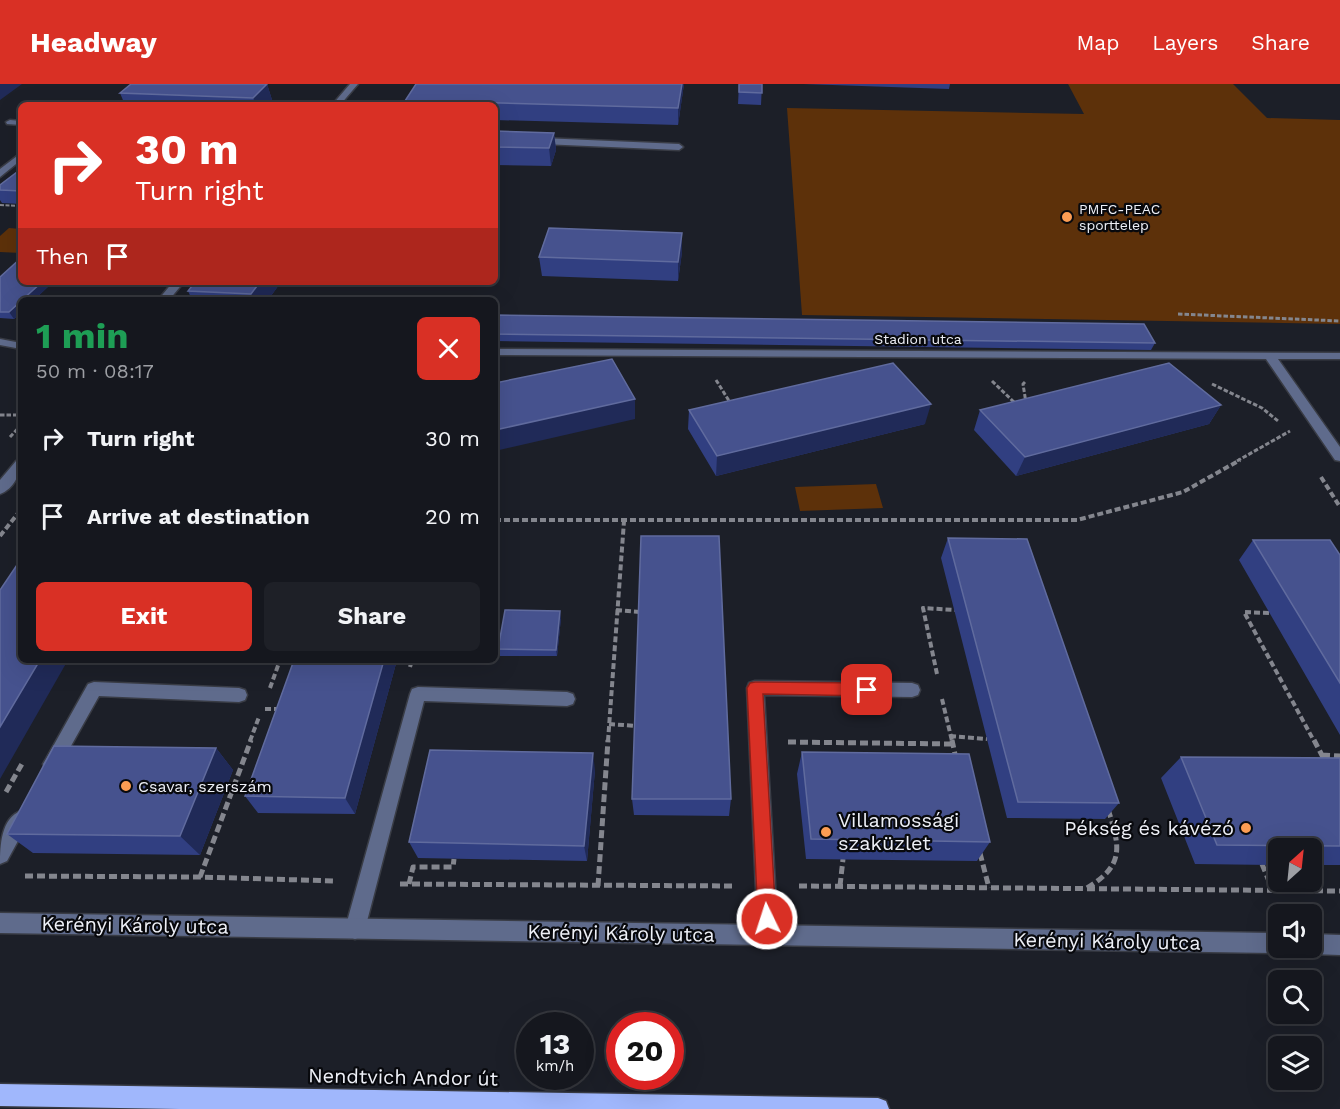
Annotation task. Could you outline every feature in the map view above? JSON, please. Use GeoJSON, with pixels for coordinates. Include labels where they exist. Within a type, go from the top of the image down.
{"type":"FeatureCollection","features":[{"type":"Feature","properties":{"kind":"main road","name":"Nendtvich Andor út"},"geometry":{"type":"LineString","coordinates":[[0,1095],[878,1109]]}},
{"type":"Feature","properties":{"kind":"street"},"geometry":{"type":"LineString","coordinates":[[339,102],[354,84]]}},
{"type":"Feature","properties":{"kind":"street"},"geometry":{"type":"LineString","coordinates":[[10,122],[18,123]]}},
{"type":"Feature","properties":{"kind":"street"},"geometry":{"type":"LineString","coordinates":[[498,139],[679,147]]}},
{"type":"Feature","properties":{"kind":"street"},"geometry":{"type":"LineString","coordinates":[[0,174],[18,159]]}},
{"type":"Feature","properties":{"kind":"street"},"geometry":{"type":"LineString","coordinates":[[165,297],[175,285]]}},
{"type":"Feature","properties":{"kind":"street"},"geometry":{"type":"LineString","coordinates":[[0,342],[18,345]]}},
{"type":"Feature","properties":{"kind":"street","name":"Stadion utca"},"geometry":{"type":"LineString","coordinates":[[498,352],[1340,356]]}},
{"type":"Feature","properties":{"kind":"street"},"geometry":{"type":"LineString","coordinates":[[1270,356],[1340,457]]}},
{"type":"Feature","properties":{"kind":"street"},"geometry":{"type":"LineString","coordinates":[[0,489],[18,468]]}},
{"type":"Feature","properties":{"kind":"street"},"geometry":{"type":"LineString","coordinates":[[768,935],[755,688],[912,690]]}},
{"type":"Feature","properties":{"kind":"street"},"geometry":{"type":"LineString","coordinates":[[41,783],[94,689],[239,695]]}},
{"type":"Feature","properties":{"kind":"street"},"geometry":{"type":"LineString","coordinates":[[355,929],[417,694],[567,699]]}},
{"type":"Feature","properties":{"kind":"street"},"geometry":{"type":"LineString","coordinates":[[0,855],[29,803]]}},
{"type":"Feature","properties":{"kind":"street","name":"Kerényi Károly utca"},"geometry":{"type":"LineString","coordinates":[[0,923],[1268,944]]}},
{"type":"Feature","properties":{"kind":"street"},"geometry":{"type":"LineString","coordinates":[[1322,944],[1340,945]]}},
{"type":"Feature","properties":{"kind":"path"},"geometry":{"type":"LineString","coordinates":[[0,205],[18,206]]}},
{"type":"Feature","properties":{"kind":"path"},"geometry":{"type":"LineString","coordinates":[[1178,314],[1340,321]]}},
{"type":"Feature","properties":{"kind":"path"},"geometry":{"type":"LineString","coordinates":[[712,372],[734,408]]}},
{"type":"Feature","properties":{"kind":"path"},"geometry":{"type":"LineString","coordinates":[[985,374],[1021,409]]}},
{"type":"Feature","properties":{"kind":"path"},"geometry":{"type":"LineString","coordinates":[[1026,405],[1023,384],[1027,379]]}},
{"type":"Feature","properties":{"kind":"path"},"geometry":{"type":"LineString","coordinates":[[1211,384],[1262,408],[1290,431]]}},
{"type":"Feature","properties":{"kind":"path"},"geometry":{"type":"LineString","coordinates":[[1278,412],[1290,431]]}},
{"type":"Feature","properties":{"kind":"path"},"geometry":{"type":"LineString","coordinates":[[0,415],[18,415]]}},
{"type":"Feature","properties":{"kind":"path"},"geometry":{"type":"LineString","coordinates":[[498,520],[1077,520],[1183,492],[1290,431]]}},
{"type":"Feature","properties":{"kind":"path"},"geometry":{"type":"LineString","coordinates":[[0,536],[18,514]]}},
{"type":"Feature","properties":{"kind":"path"},"geometry":{"type":"LineString","coordinates":[[598,886],[624,521]]}},
{"type":"Feature","properties":{"kind":"path"},"geometry":{"type":"LineString","coordinates":[[938,678],[923,608],[954,610]]}},
{"type":"Feature","properties":{"kind":"path"},"geometry":{"type":"LineString","coordinates":[[616,610],[640,612]]}},
{"type":"Feature","properties":{"kind":"path"},"geometry":{"type":"LineString","coordinates":[[1269,613],[1244,612],[1326,763]]}},
{"type":"Feature","properties":{"kind":"path"},"geometry":{"type":"LineString","coordinates":[[200,877],[279,663]]}},
{"type":"Feature","properties":{"kind":"path"},"geometry":{"type":"LineString","coordinates":[[940,690],[958,766]]}},
{"type":"Feature","properties":{"kind":"path"},"geometry":{"type":"LineString","coordinates":[[262,709],[284,709]]}},
{"type":"Feature","properties":{"kind":"path"},"geometry":{"type":"LineString","coordinates":[[609,724],[636,726]]}},
{"type":"Feature","properties":{"kind":"path"},"geometry":{"type":"LineString","coordinates":[[950,736],[987,739]]}},
{"type":"Feature","properties":{"kind":"path"},"geometry":{"type":"LineString","coordinates":[[757,742],[952,744]]}},
{"type":"Feature","properties":{"kind":"path"},"geometry":{"type":"LineString","coordinates":[[1322,755],[1340,756]]}},
{"type":"Feature","properties":{"kind":"path"},"geometry":{"type":"LineString","coordinates":[[1085,889],[1103,879],[1115,865],[1119,850],[1105,797]]}},
{"type":"Feature","properties":{"kind":"path"},"geometry":{"type":"LineString","coordinates":[[978,843],[989,888]]}},
{"type":"Feature","properties":{"kind":"path"},"geometry":{"type":"LineString","coordinates":[[410,884],[412,867],[453,867],[454,859]]}},
{"type":"Feature","properties":{"kind":"path"},"geometry":{"type":"LineString","coordinates":[[840,886],[843,859]]}},
{"type":"Feature","properties":{"kind":"path"},"geometry":{"type":"LineString","coordinates":[[1262,864],[1268,878]]}},
{"type":"Feature","properties":{"kind":"path"},"geometry":{"type":"LineString","coordinates":[[24,876],[200,877],[410,884],[1268,891]]}},
{"type":"Feature","properties":{"kind":"path"},"geometry":{"type":"LineString","coordinates":[[1322,891],[1340,891]]}},
{"type":"Feature","properties":{"kind":"shaded area","name":"PMFC-PEAC sporttelep"},"geometry":{"type":"Polygon","coordinates":[[[1068,84],[1233,84],[1267,118],[1340,120],[1340,324],[802,315],[787,108],[1084,114],[1068,84]]]}},
{"type":"Feature","properties":{"kind":"shaded area"},"geometry":{"type":"Polygon","coordinates":[[[9,228],[18,229],[18,253],[0,252],[0,236],[9,228]]]}},
{"type":"Feature","properties":{"kind":"shaded area"},"geometry":{"type":"Polygon","coordinates":[[[876,484],[883,508],[800,511],[795,487],[876,484]]]}},
{"type":"Feature","properties":{"kind":"building"},"geometry":{"type":"Polygon","coordinates":[[[131,84],[267,84],[253,98],[120,93],[131,84]]]}},
{"type":"Feature","properties":{"kind":"building"},"geometry":{"type":"Polygon","coordinates":[[[416,84],[682,84],[678,108],[498,102],[404,102],[416,84]]]}},
{"type":"Feature","properties":{"kind":"building"},"geometry":{"type":"Polygon","coordinates":[[[739,84],[762,84],[762,93],[739,92],[739,84]]]}},
{"type":"Feature","properties":{"kind":"building"},"geometry":{"type":"Polygon","coordinates":[[[498,131],[554,133],[549,148],[498,147],[498,131]]]}},
{"type":"Feature","properties":{"kind":"building"},"geometry":{"type":"Polygon","coordinates":[[[18,171],[18,191],[0,190],[0,185],[18,171]]]}},
{"type":"Feature","properties":{"kind":"building"},"geometry":{"type":"Polygon","coordinates":[[[549,228],[682,233],[678,262],[539,257],[549,228]]]}},
{"type":"Feature","properties":{"kind":"building"},"geometry":{"type":"Polygon","coordinates":[[[18,261],[18,285],[39,285],[25,297],[18,297],[18,304],[9,312],[0,312],[0,277],[18,261]]]}},
{"type":"Feature","properties":{"kind":"building"},"geometry":{"type":"Polygon","coordinates":[[[193,285],[258,285],[251,294],[188,291],[193,285]]]}},
{"type":"Feature","properties":{"kind":"building"},"geometry":{"type":"Polygon","coordinates":[[[498,315],[1144,324],[1155,343],[498,334],[498,315]]]}},
{"type":"Feature","properties":{"kind":"building"},"geometry":{"type":"Polygon","coordinates":[[[612,359],[635,399],[498,429],[498,382],[612,359]]]}},
{"type":"Feature","properties":{"kind":"building"},"geometry":{"type":"Polygon","coordinates":[[[893,363],[931,404],[717,456],[689,410],[893,363]]]}},
{"type":"Feature","properties":{"kind":"building"},"geometry":{"type":"Polygon","coordinates":[[[1169,363],[1221,405],[1025,457],[980,410],[1169,363]]]}},
{"type":"Feature","properties":{"kind":"building"},"geometry":{"type":"Polygon","coordinates":[[[641,536],[719,536],[731,799],[632,799],[641,536]]]}},
{"type":"Feature","properties":{"kind":"building"},"geometry":{"type":"Polygon","coordinates":[[[948,538],[1027,539],[1119,803],[1018,802],[948,538]]]}},
{"type":"Feature","properties":{"kind":"building"},"geometry":{"type":"Polygon","coordinates":[[[1253,540],[1330,540],[1340,555],[1340,683],[1253,540]]]}},
{"type":"Feature","properties":{"kind":"building"},"geometry":{"type":"Polygon","coordinates":[[[18,563],[18,663],[38,663],[0,727],[0,590],[18,563]]]}},
{"type":"Feature","properties":{"kind":"building"},"geometry":{"type":"Polygon","coordinates":[[[505,610],[560,611],[556,650],[498,649],[505,610]]]}},
{"type":"Feature","properties":{"kind":"building"},"geometry":{"type":"Polygon","coordinates":[[[293,663],[383,663],[345,798],[245,796],[293,663]]]}},
{"type":"Feature","properties":{"kind":"building"},"geometry":{"type":"Polygon","coordinates":[[[54,746],[216,748],[180,836],[7,834],[54,746]]]}},
{"type":"Feature","properties":{"kind":"building"},"geometry":{"type":"Polygon","coordinates":[[[430,750],[593,753],[584,846],[409,842],[430,750]]]}},
{"type":"Feature","properties":{"kind":"building"},"geometry":{"type":"Polygon","coordinates":[[[802,752],[969,754],[990,842],[811,839],[802,752]]]}},
{"type":"Feature","properties":{"kind":"building"},"geometry":{"type":"Polygon","coordinates":[[[1181,757],[1340,758],[1340,846],[1322,846],[1322,838],[1268,838],[1268,845],[1217,845],[1181,757]]]}},
{"type":"Feature","properties":{"kind":"place","name":"PMFC-PEAC sporttelep"},"geometry":{"type":"Point","coordinates":[1067,217]}},
{"type":"Feature","properties":{"kind":"place","name":"Csavar, szerszám"},"geometry":{"type":"Point","coordinates":[126,786]}},
{"type":"Feature","properties":{"kind":"place","name":"Pékség és kávézó"},"geometry":{"type":"Point","coordinates":[1246,828]}},
{"type":"Feature","properties":{"kind":"place","name":"Villamossági szaküzlet"},"geometry":{"type":"Point","coordinates":[826,832]}},
{"type":"Feature","properties":{"kind":"route"},"geometry":{"type":"LineString","coordinates":[[767,919],[755,688],[867,690]]}}]}
